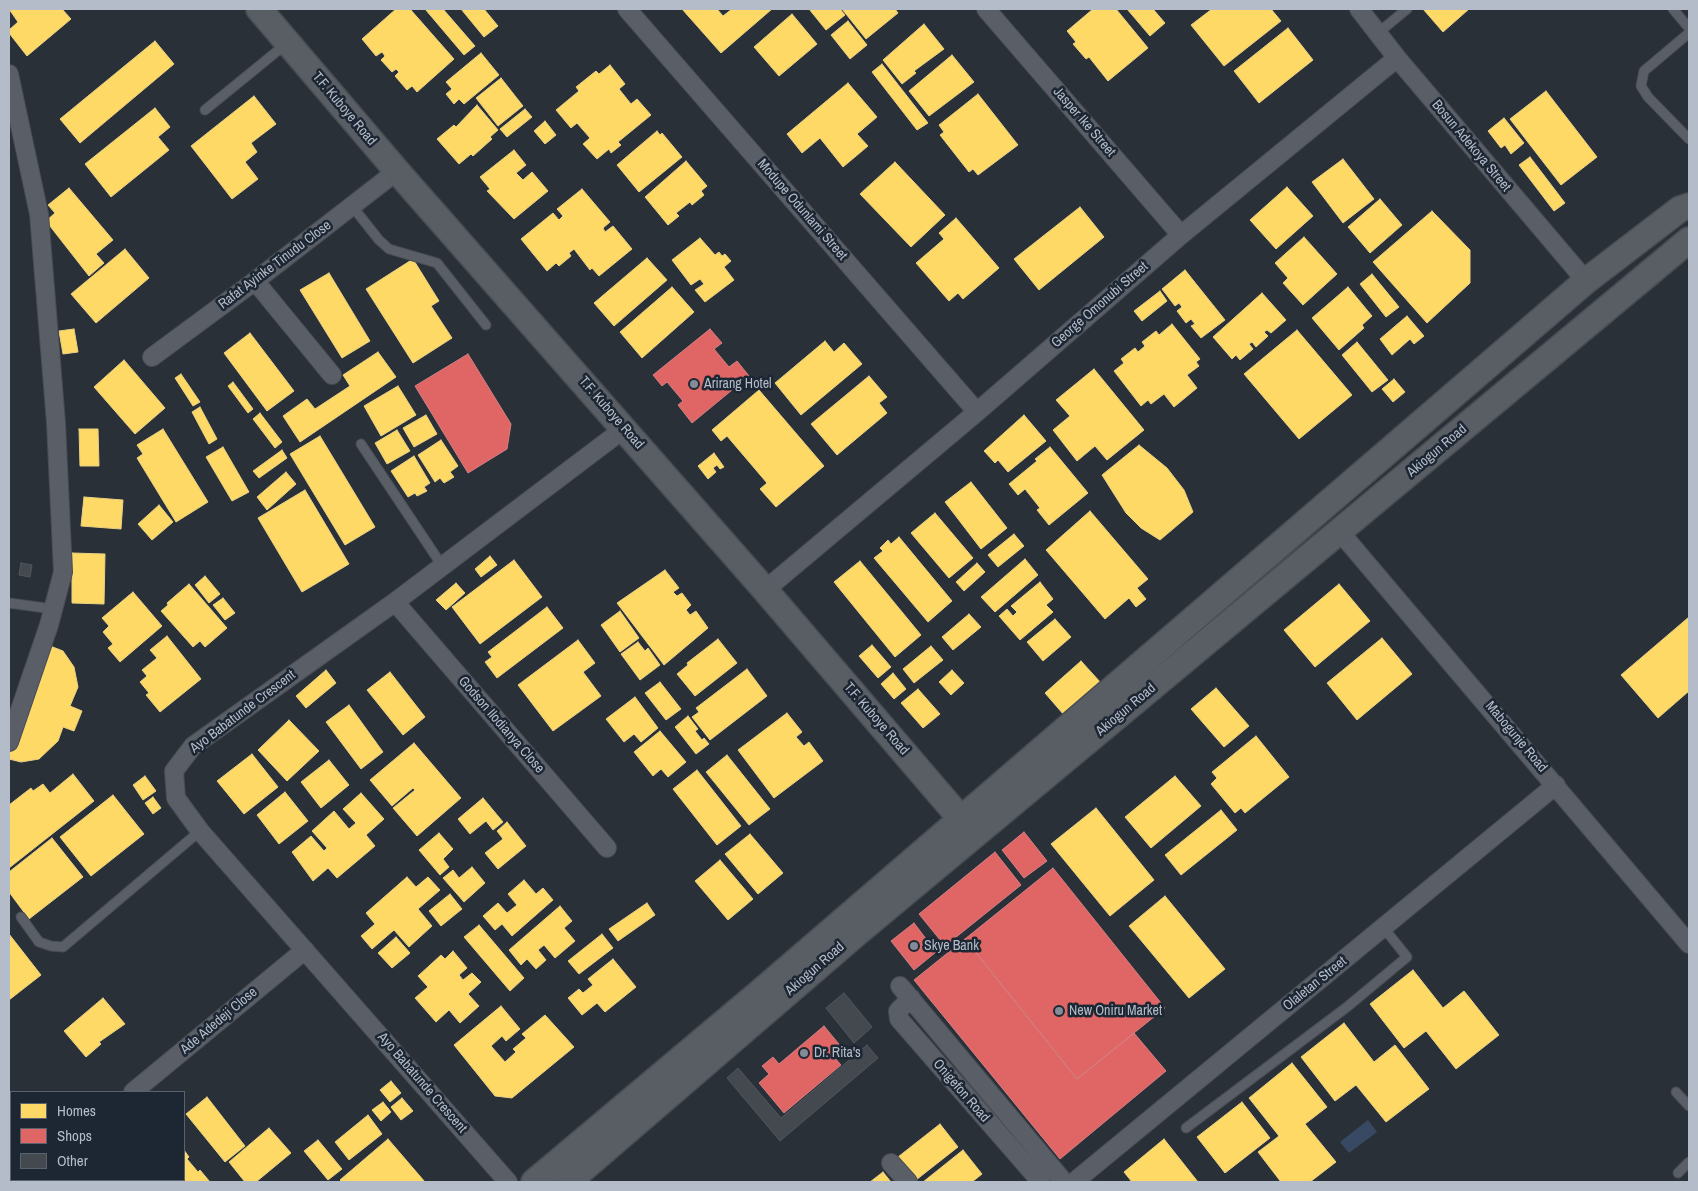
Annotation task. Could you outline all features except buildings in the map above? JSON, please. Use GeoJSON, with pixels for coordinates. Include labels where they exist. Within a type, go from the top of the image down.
{"type":"FeatureCollection","features":[{"type":"Feature","properties":{"kind":"street","name":"T.F. Kuboye Road"},"geometry":{"type":"LineString","coordinates":[[259,9],[397,171],[765,590],[961,819]]}},
{"type":"Feature","properties":{"kind":"street","name":"Modupe Odunlami Street"},"geometry":{"type":"LineString","coordinates":[[628,9],[977,412]]}},
{"type":"Feature","properties":{"kind":"street","name":"Jasper Ike Street"},"geometry":{"type":"LineString","coordinates":[[986,9],[1181,234]]}},
{"type":"Feature","properties":{"kind":"street","name":"Bosun Adekoya Street"},"geometry":{"type":"LineString","coordinates":[[1359,9],[1397,58],[1586,281]]}},
{"type":"Feature","properties":{"kind":"street","name":"George Omonubi Street"},"geometry":{"type":"LineString","coordinates":[[765,590],[977,412],[1181,234],[1397,58]]}},
{"type":"Feature","properties":{"kind":"street"},"geometry":{"type":"LineString","coordinates":[[9,74],[39,214],[56,423],[63,572],[53,609],[9,742]]}},
{"type":"Feature","properties":{"kind":"street","name":"Rafat Ayinke Tinudu Close"},"geometry":{"type":"LineString","coordinates":[[152,357],[255,281],[397,171]]}},
{"type":"Feature","properties":{"kind":"street"},"geometry":{"type":"LineString","coordinates":[[534,1182],[961,819],[1586,281],[1680,209],[1689,206]]}},
{"type":"Feature","properties":{"kind":"street","name":"Akiogun Road"},"geometry":{"type":"LineString","coordinates":[[572,1181],[856,934],[1688,240]]}},
{"type":"Feature","properties":{"kind":"street"},"geometry":{"type":"LineString","coordinates":[[255,281],[332,375]]}},
{"type":"Feature","properties":{"kind":"street","name":"Ayo Babatunde Crescent"},"geometry":{"type":"LineString","coordinates":[[508,1182],[200,831],[176,798],[174,771],[192,746],[444,567],[624,428]]}},
{"type":"Feature","properties":{"kind":"street","name":"Mabogunje Road"},"geometry":{"type":"LineString","coordinates":[[1340,532],[1689,944]]}},
{"type":"Feature","properties":{"kind":"street","name":"Godson Ilodianya Close"},"geometry":{"type":"LineString","coordinates":[[395,602],[607,848]]}},
{"type":"Feature","properties":{"kind":"street","name":"Olaletan Street"},"geometry":{"type":"LineString","coordinates":[[1074,1182],[1556,785]]}},
{"type":"Feature","properties":{"kind":"street","name":"Ade Adedeji Close"},"geometry":{"type":"LineString","coordinates":[[134,1091],[305,950]]}},
{"type":"Feature","properties":{"kind":"street","name":"Onigefon Road"},"geometry":{"type":"LineString","coordinates":[[1041,1182],[899,1019],[898,1011],[905,992],[1064,1182]]}},
{"type":"Feature","properties":{"kind":"street"},"geometry":{"type":"LineString","coordinates":[[891,1163],[908,1182]]}},
{"type":"Feature","properties":{"kind":"lane"},"geometry":{"type":"LineString","coordinates":[[1378,33],[1407,9]]}},
{"type":"Feature","properties":{"kind":"lane"},"geometry":{"type":"LineString","coordinates":[[1673,9],[1689,28]]}},
{"type":"Feature","properties":{"kind":"lane"},"geometry":{"type":"LineString","coordinates":[[1689,33],[1644,72],[1641,86],[1648,97],[1689,139]]}},
{"type":"Feature","properties":{"kind":"lane"},"geometry":{"type":"LineString","coordinates":[[205,110],[288,42]]}},
{"type":"Feature","properties":{"kind":"lane"},"geometry":{"type":"LineString","coordinates":[[352,206],[379,240],[389,249],[437,264],[486,325]]}},
{"type":"Feature","properties":{"kind":"lane"},"geometry":{"type":"LineString","coordinates":[[361,444],[444,567]]}},
{"type":"Feature","properties":{"kind":"lane"},"geometry":{"type":"LineString","coordinates":[[9,603],[53,609]]}},
{"type":"Feature","properties":{"kind":"lane"},"geometry":{"type":"LineString","coordinates":[[21,917],[39,942],[62,947],[200,831]]}},
{"type":"Feature","properties":{"kind":"lane"},"geometry":{"type":"LineString","coordinates":[[1186,1128],[1348,1006],[1407,958],[1383,927]]}},
{"type":"Feature","properties":{"kind":"lane"},"geometry":{"type":"LineString","coordinates":[[1676,1092],[1689,1106]]}},
{"type":"Feature","properties":{"kind":"lane"},"geometry":{"type":"LineString","coordinates":[[1678,1173],[1689,1162]]}},
{"type":"Feature","properties":{"kind":"water"},"geometry":{"type":"Polygon","coordinates":[[[1368,1120],[1377,1132],[1349,1153],[1340,1142],[1368,1120]]]}},
{"type":"Feature","properties":{"kind":"place","name":"Arirang Hotel"},"geometry":{"type":"Point","coordinates":[694,384]}},
{"type":"Feature","properties":{"kind":"place","name":"Skye Bank"},"geometry":{"type":"Point","coordinates":[914,946]}},
{"type":"Feature","properties":{"kind":"place","name":"New Oniru Market"},"geometry":{"type":"Point","coordinates":[1059,1011]}},
{"type":"Feature","properties":{"kind":"place","name":"Dr. Rita's"},"geometry":{"type":"Point","coordinates":[804,1053]}}]}
